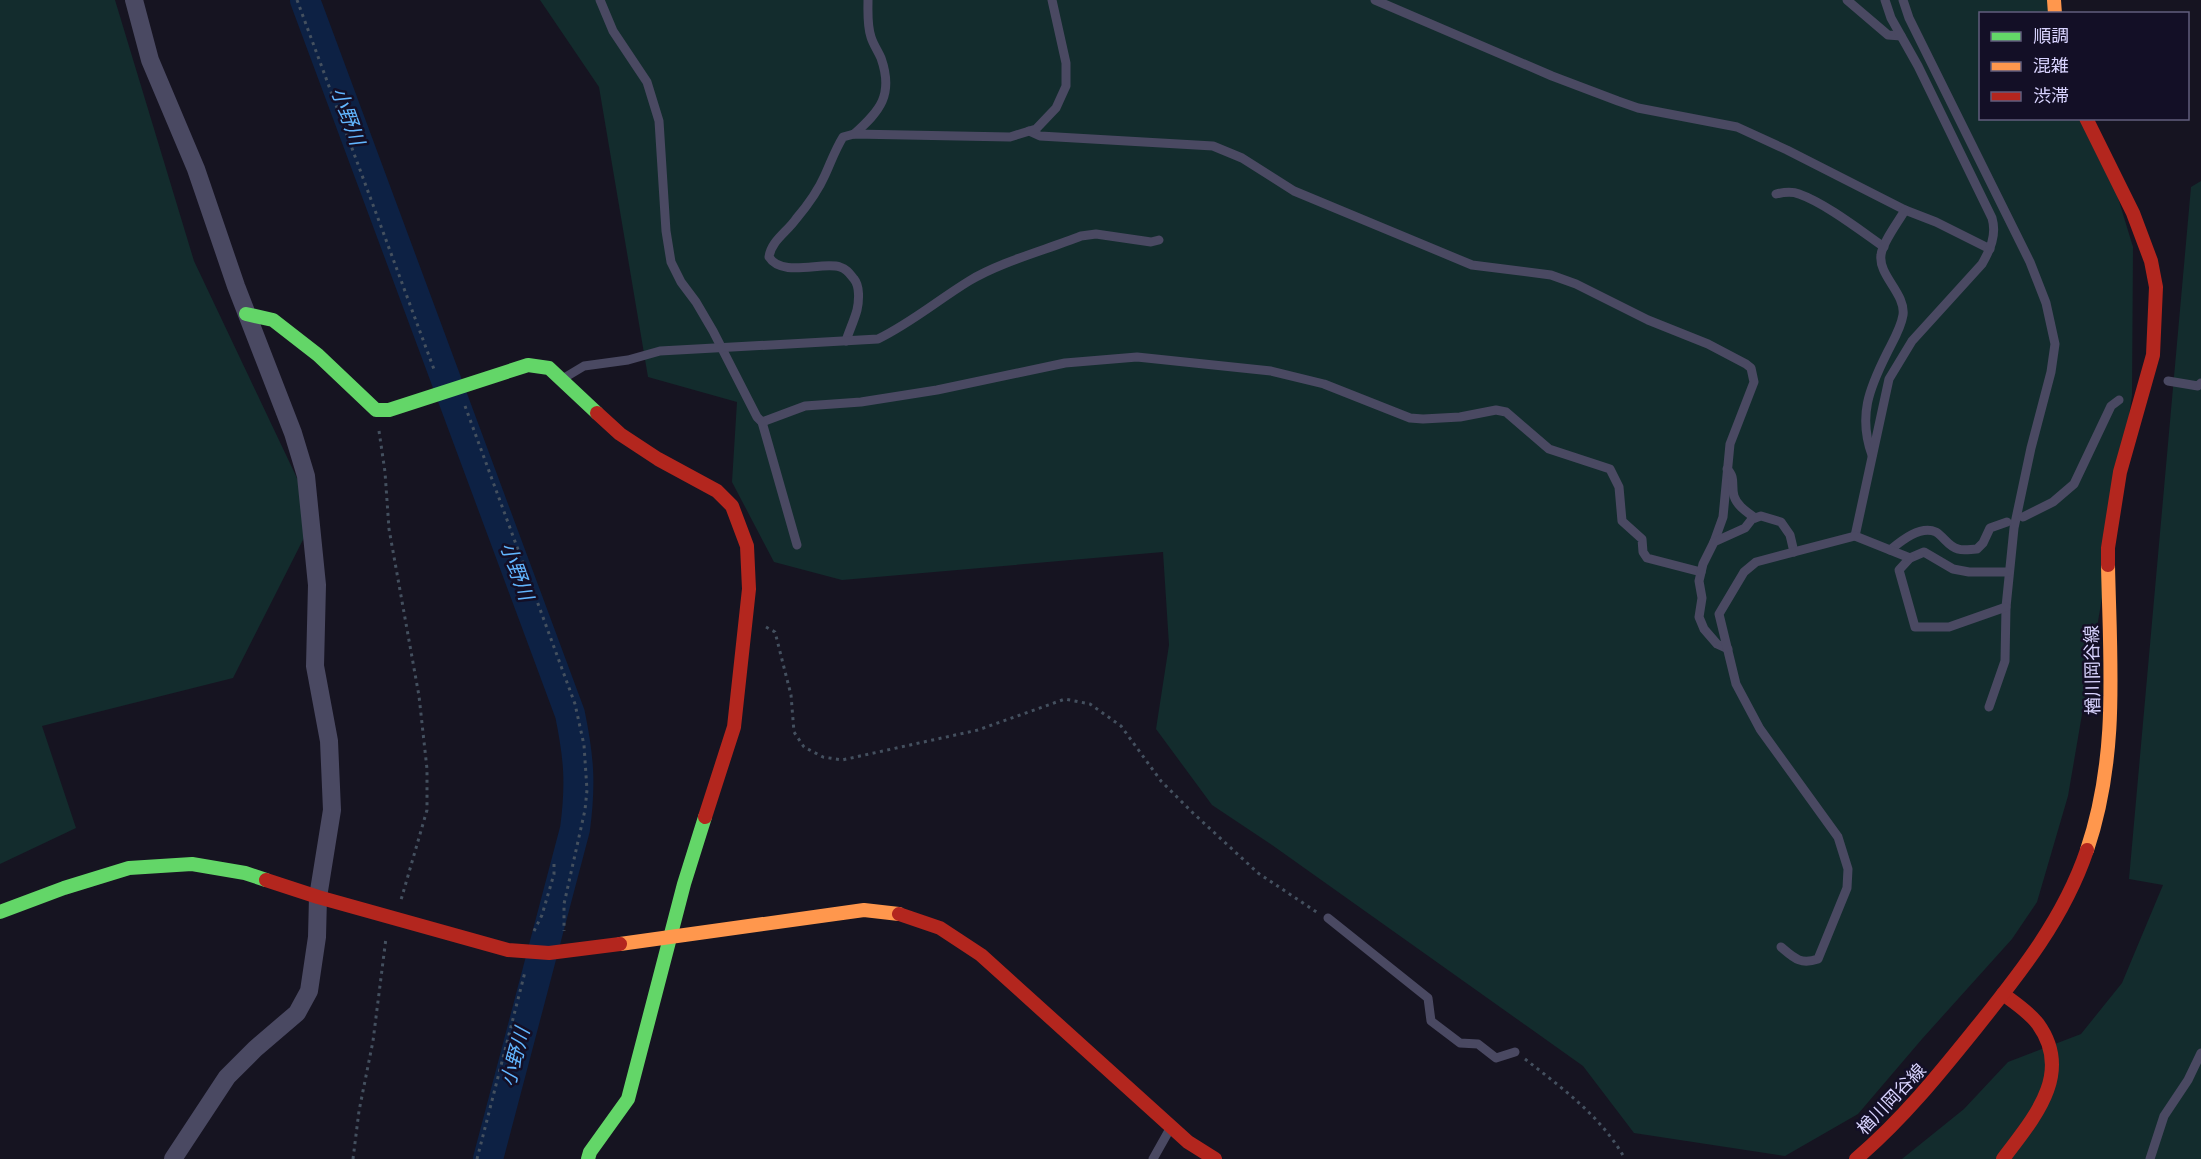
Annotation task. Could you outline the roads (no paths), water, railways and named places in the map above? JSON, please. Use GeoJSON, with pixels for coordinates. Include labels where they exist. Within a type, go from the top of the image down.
{"type":"FeatureCollection","features":[{"type":"Feature","properties":{"kind":"street"},"geometry":{"type":"LineString","coordinates":[[134,0],[150,60],[196,169],[246,314],[293,434],[306,476],[317,585],[315,666],[329,741],[332,810],[318,897],[317,937],[309,991],[297,1013],[255,1048],[227,1077],[173,1159]]}},
{"type":"Feature","properties":{"kind":"street","name":"楢川岡谷線"},"geometry":{"type":"LineString","coordinates":[[1856,1159],[1883,1136],[1929,1087],[2049,932],[2075,879],[2088,845],[2103,793],[2111,730],[2108,563],[2111,520],[2120,472],[2152,355],[2156,287],[2151,261],[2133,213],[2087,120]]}},
{"type":"Feature","properties":{"kind":"street"},"geometry":{"type":"LineString","coordinates":[[246,314],[273,320],[318,355],[375,410],[389,410],[528,365],[549,368],[620,434],[658,459],[717,491],[732,506],[747,546],[749,589],[734,727],[669,937],[628,1100],[590,1152],[588,1159]]}},
{"type":"Feature","properties":{"kind":"street"},"geometry":{"type":"LineString","coordinates":[[0,912],[64,888],[129,868],[192,864],[245,873],[318,897],[478,943],[544,952],[864,910],[894,912],[924,920],[953,933],[981,955],[1188,1142],[1215,1159]]}},
{"type":"Feature","properties":{"kind":"street"},"geometry":{"type":"LineString","coordinates":[[2003,994],[2028,1013],[2047,1036],[2054,1053],[2054,1071],[2048,1091],[2037,1110],[2003,1159]]}},
{"type":"Feature","properties":{"kind":"lane"},"geometry":{"type":"LineString","coordinates":[[600,0],[613,31],[647,82],[659,121],[666,231],[671,262],[681,282],[696,302],[757,417],[762,422],[797,545]]}},
{"type":"Feature","properties":{"kind":"lane"},"geometry":{"type":"LineString","coordinates":[[854,134],[876,115],[883,102],[885,78],[881,58],[868,26],[868,0]]}},
{"type":"Feature","properties":{"kind":"lane"},"geometry":{"type":"LineString","coordinates":[[846,341],[858,309],[858,284],[849,272],[839,266],[811,268],[778,266],[769,257],[770,248],[795,221],[814,194],[843,137],[854,134],[1010,137],[1036,129],[1056,108],[1066,86],[1066,63],[1052,0]]}},
{"type":"Feature","properties":{"kind":"lane"},"geometry":{"type":"LineString","coordinates":[[1375,0],[1552,76],[1618,101],[1638,108],[1737,127],[1990,249]]}},
{"type":"Feature","properties":{"kind":"lane"},"geometry":{"type":"LineString","coordinates":[[1847,0],[1888,35],[1901,36]]}},
{"type":"Feature","properties":{"kind":"lane"},"geometry":{"type":"LineString","coordinates":[[1855,536],[1889,379],[1912,341],[1982,264],[1990,249],[1995,226],[1918,66],[1891,18],[1885,0]]}},
{"type":"Feature","properties":{"kind":"lane"},"geometry":{"type":"LineString","coordinates":[[1902,0],[2030,262],[2046,303],[2055,344],[2051,372],[2031,448],[2014,528],[2006,607],[2005,661],[1989,707]]}},
{"type":"Feature","properties":{"kind":"lane"},"geometry":{"type":"LineString","coordinates":[[1029,131],[1040,136],[1213,146],[1242,158],[1294,191],[1472,265],[1551,275],[1576,284],[1648,320],[1708,344],[1746,364],[1751,368],[1754,382],[1730,444],[1723,517],[1699,581],[1702,598],[1699,617],[1704,630],[1717,645],[1728,649]]}},
{"type":"Feature","properties":{"kind":"lane"},"geometry":{"type":"LineString","coordinates":[[1776,194],[1787,192],[1798,194],[1884,247]]}},
{"type":"Feature","properties":{"kind":"lane"},"geometry":{"type":"LineString","coordinates":[[1872,455],[1865,437],[1870,392],[1903,317],[1903,308],[1881,265],[1880,255],[1905,210]]}},
{"type":"Feature","properties":{"kind":"lane"},"geometry":{"type":"LineString","coordinates":[[561,379],[584,366],[628,360],[660,351],[878,339],[894,331],[969,281],[989,271],[1081,236],[1096,234],[1151,243],[1159,240]]}},
{"type":"Feature","properties":{"kind":"lane"},"geometry":{"type":"LineString","coordinates":[[762,422],[806,406],[861,402],[937,390],[1065,363],[1155,358],[1271,371],[1324,384],[1410,418],[1460,417],[1496,410],[1506,412],[1549,449],[1610,469],[1619,487],[1622,521],[1642,539],[1643,552],[1647,558],[1701,572]]}},
{"type":"Feature","properties":{"kind":"lane"},"geometry":{"type":"LineString","coordinates":[[2168,381],[2198,386],[2201,383]]}},
{"type":"Feature","properties":{"kind":"lane"},"geometry":{"type":"LineString","coordinates":[[2023,517],[2053,502],[2074,484],[2111,406],[2119,400]]}},
{"type":"Feature","properties":{"kind":"lane"},"geometry":{"type":"LineString","coordinates":[[1727,469],[1733,477],[1734,495],[1738,504],[1755,518]]}},
{"type":"Feature","properties":{"kind":"lane"},"geometry":{"type":"LineString","coordinates":[[1714,542],[1745,528],[1755,518],[1761,516],[1781,522],[1790,535],[1794,552]]}},
{"type":"Feature","properties":{"kind":"lane"},"geometry":{"type":"LineString","coordinates":[[1890,550],[1906,537],[1926,530],[1936,532],[1959,550],[1977,549],[1983,543],[1990,528],[2007,522]]}},
{"type":"Feature","properties":{"kind":"lane"},"geometry":{"type":"LineString","coordinates":[[1781,947],[1801,961],[1818,959],[1847,888],[1848,869],[1838,837],[1755,720],[1736,684],[1719,614],[1743,572],[1756,562],[1855,536],[1910,558]]}},
{"type":"Feature","properties":{"kind":"lane"},"geometry":{"type":"LineString","coordinates":[[2006,607],[1949,627],[1915,627],[1899,570],[1910,558],[1924,552],[1953,569],[1969,572],[2009,572]]}},
{"type":"Feature","properties":{"kind":"lane"},"geometry":{"type":"LineString","coordinates":[[1328,918],[1428,998],[1431,1021],[1460,1043],[1478,1044],[1496,1058],[1515,1052]]}},
{"type":"Feature","properties":{"kind":"lane"},"geometry":{"type":"LineString","coordinates":[[2150,1159],[2164,1116],[2188,1080],[2201,1053]]}},
{"type":"Feature","properties":{"kind":"lane"},"geometry":{"type":"LineString","coordinates":[[1153,1159],[1171,1127]]}},
{"type":"Feature","properties":{"kind":"waterway","name":"小野川"},"geometry":{"type":"LineString","coordinates":[[305,0],[570,714],[575,744],[578,771],[575,829],[488,1159]]}}]}
